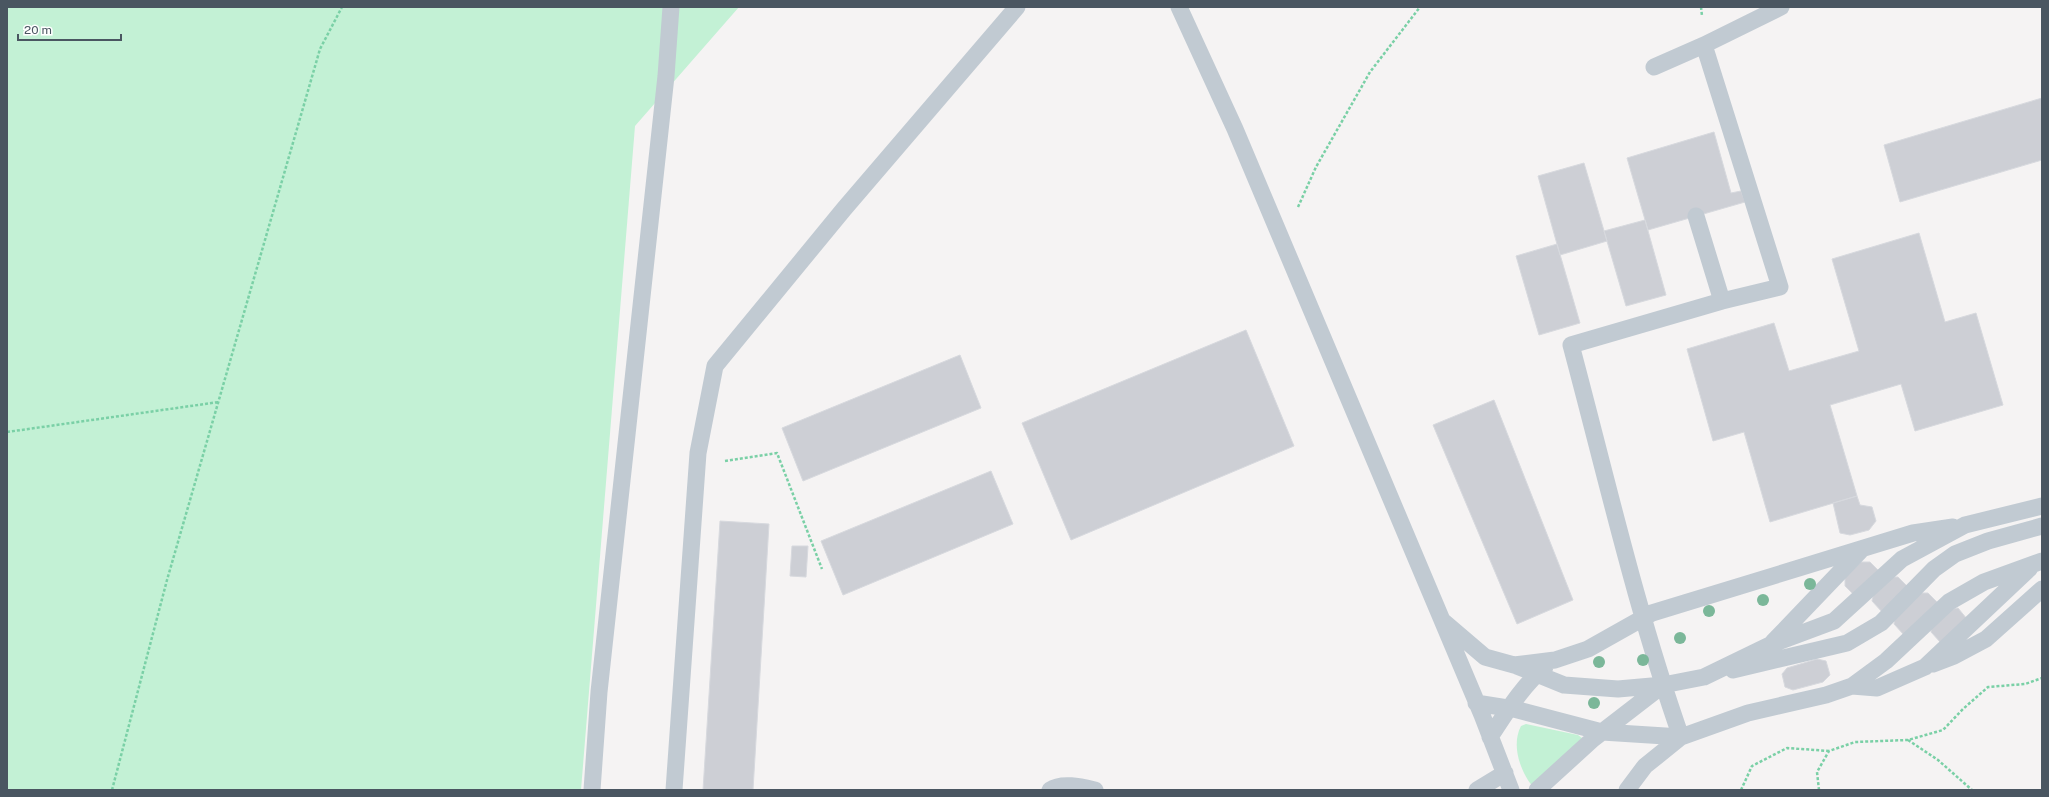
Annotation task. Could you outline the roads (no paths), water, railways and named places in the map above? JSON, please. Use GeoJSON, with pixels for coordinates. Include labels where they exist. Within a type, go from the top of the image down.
{"type":"FeatureCollection","features":[{"type":"Feature","properties":{"kind":"lane"},"geometry":{"type":"LineString","coordinates":[[592,790],[599,692],[666,76],[671,7]]}},
{"type":"Feature","properties":{"kind":"lane"},"geometry":{"type":"LineString","coordinates":[[674,790],[697,459],[715,366],[844,209],[1017,7]]}},
{"type":"Feature","properties":{"kind":"lane"},"geometry":{"type":"LineString","coordinates":[[1179,7],[1227,111],[1476,702],[1511,790]]}},
{"type":"Feature","properties":{"kind":"lane"},"geometry":{"type":"LineString","coordinates":[[1654,67],[1704,45],[1781,7]]}},
{"type":"Feature","properties":{"kind":"lane"},"geometry":{"type":"LineString","coordinates":[[1681,737],[1663,685],[1643,618],[1571,345],[1722,301],[1780,287],[1704,45]]}},
{"type":"Feature","properties":{"kind":"lane"},"geometry":{"type":"LineString","coordinates":[[1696,216],[1722,301]]}},
{"type":"Feature","properties":{"kind":"lane"},"geometry":{"type":"LineString","coordinates":[[1514,665],[1555,660],[1588,649],[1652,613],[1862,548],[1914,533],[1965,525],[2042,506]]}},
{"type":"Feature","properties":{"kind":"lane"},"geometry":{"type":"LineString","coordinates":[[1704,677],[1770,645],[1834,622],[1902,559],[1965,525]]}},
{"type":"Feature","properties":{"kind":"lane"},"geometry":{"type":"LineString","coordinates":[[1441,620],[1485,657],[1514,665],[1564,685],[1618,689],[1663,685],[1704,677],[1846,643],[1881,623],[1934,569],[1955,554],[1988,541],[2042,526]]}},
{"type":"Feature","properties":{"kind":"lane"},"geometry":{"type":"LineString","coordinates":[[1770,645],[1862,548]]}},
{"type":"Feature","properties":{"kind":"lane"},"geometry":{"type":"LineString","coordinates":[[1925,667],[2039,562]]}},
{"type":"Feature","properties":{"kind":"lane"},"geometry":{"type":"LineString","coordinates":[[1627,790],[1645,766],[1681,737],[1748,713],[1826,695],[1852,686],[1886,661],[1949,602],[1984,582],[2039,562]]}},
{"type":"Feature","properties":{"kind":"lane"},"geometry":{"type":"LineString","coordinates":[[1852,686],[1877,688],[1954,656],[1986,639],[2042,589]]}},
{"type":"Feature","properties":{"kind":"lane"},"geometry":{"type":"LineString","coordinates":[[1490,737],[1509,708],[1537,674],[1555,660]]}},
{"type":"Feature","properties":{"kind":"lane"},"geometry":{"type":"LineString","coordinates":[[1537,790],[1602,732],[1663,685]]}},
{"type":"Feature","properties":{"kind":"lane"},"geometry":{"type":"LineString","coordinates":[[1476,702],[1509,708],[1602,732],[1681,737]]}},
{"type":"Feature","properties":{"kind":"lane"},"geometry":{"type":"LineString","coordinates":[[1477,790],[1505,773]]}},
{"type":"Feature","properties":{"kind":"lane"},"geometry":{"type":"LineString","coordinates":[[1050,790],[1055,787],[1083,787],[1095,790]]}}]}
